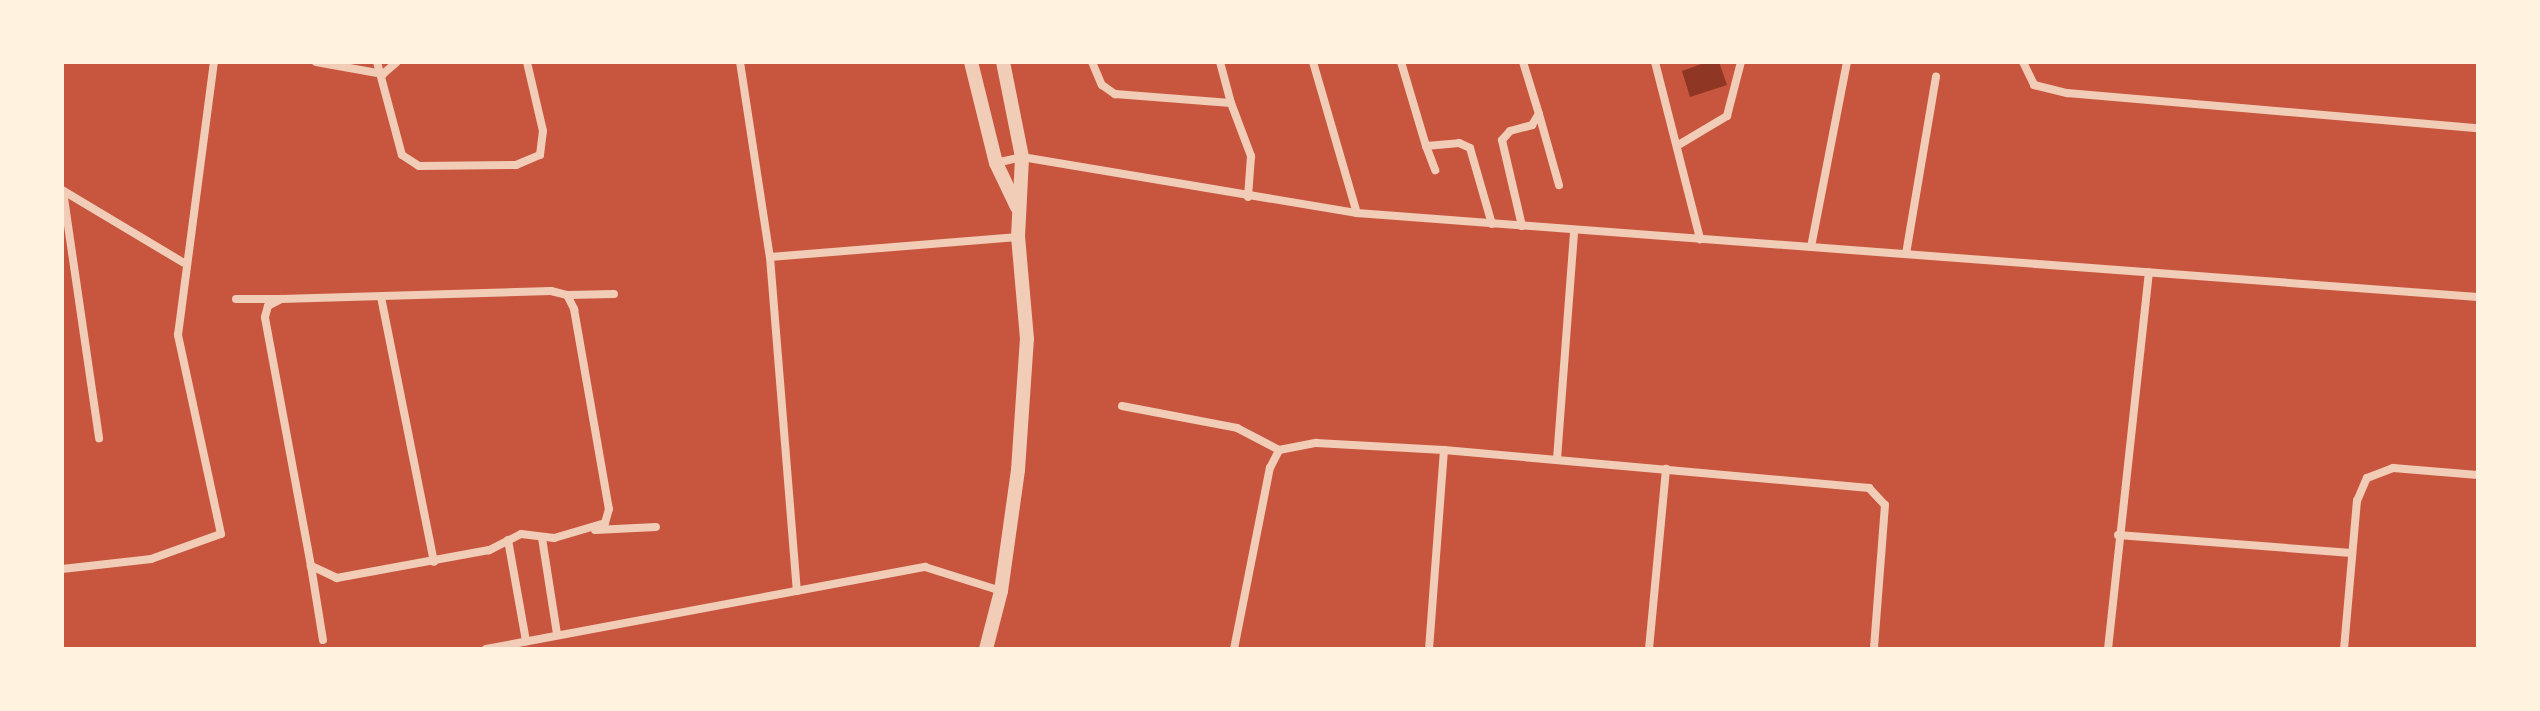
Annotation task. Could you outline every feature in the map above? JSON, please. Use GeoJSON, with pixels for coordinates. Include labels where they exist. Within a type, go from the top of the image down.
{"type":"FeatureCollection","features":[{"type":"Feature","properties":{"kind":"street"},"geometry":{"type":"LineString","coordinates":[[62,569],[151,559],[221,534],[180,351],[184,263],[214,62]]}},
{"type":"Feature","properties":{"kind":"street"},"geometry":{"type":"LineString","coordinates":[[316,62],[383,74]]}},
{"type":"Feature","properties":{"kind":"street"},"geometry":{"type":"LineString","coordinates":[[377,62],[383,74],[402,155],[408,162],[419,166],[516,165],[530,161],[543,146],[527,62]]}},
{"type":"Feature","properties":{"kind":"street"},"geometry":{"type":"LineString","coordinates":[[383,74],[397,62]]}},
{"type":"Feature","properties":{"kind":"street"},"geometry":{"type":"LineString","coordinates":[[740,62],[770,257],[797,591]]}},
{"type":"Feature","properties":{"kind":"street"},"geometry":{"type":"LineString","coordinates":[[971,62],[996,163],[1019,211]]}},
{"type":"Feature","properties":{"kind":"street"},"geometry":{"type":"LineString","coordinates":[[986,649],[1001,591],[1023,430],[1027,339],[1018,237],[1022,157],[1003,62]]}},
{"type":"Feature","properties":{"kind":"street"},"geometry":{"type":"LineString","coordinates":[[1092,62],[1102,85],[1115,94],[1231,103]]}},
{"type":"Feature","properties":{"kind":"street"},"geometry":{"type":"LineString","coordinates":[[1220,62],[1251,156],[1248,197]]}},
{"type":"Feature","properties":{"kind":"street"},"geometry":{"type":"LineString","coordinates":[[1313,62],[1357,213]]}},
{"type":"Feature","properties":{"kind":"street"},"geometry":{"type":"LineString","coordinates":[[1401,62],[1435,170]]}},
{"type":"Feature","properties":{"kind":"street"},"geometry":{"type":"LineString","coordinates":[[1523,62],[1559,185]]}},
{"type":"Feature","properties":{"kind":"street"},"geometry":{"type":"LineString","coordinates":[[1655,62],[1680,144],[1700,239]]}},
{"type":"Feature","properties":{"kind":"street"},"geometry":{"type":"LineString","coordinates":[[1680,144],[1727,116],[1741,62]]}},
{"type":"Feature","properties":{"kind":"street"},"geometry":{"type":"LineString","coordinates":[[1811,247],[1847,62]]}},
{"type":"Feature","properties":{"kind":"street"},"geometry":{"type":"LineString","coordinates":[[2023,62],[2034,85],[2067,93],[2478,128]]}},
{"type":"Feature","properties":{"kind":"street"},"geometry":{"type":"LineString","coordinates":[[1906,254],[1936,77]]}},
{"type":"Feature","properties":{"kind":"street"},"geometry":{"type":"LineString","coordinates":[[1522,226],[1502,140],[1510,131],[1532,125],[1539,114]]}},
{"type":"Feature","properties":{"kind":"street"},"geometry":{"type":"LineString","coordinates":[[1426,146],[1459,143],[1470,148],[1492,224]]}},
{"type":"Feature","properties":{"kind":"street"},"geometry":{"type":"LineString","coordinates":[[996,163],[1022,157],[1357,213],[1574,232],[2478,297]]}},
{"type":"Feature","properties":{"kind":"street"},"geometry":{"type":"LineString","coordinates":[[63,191],[184,263]]}},
{"type":"Feature","properties":{"kind":"street"},"geometry":{"type":"LineString","coordinates":[[63,191],[99,438]]}},
{"type":"Feature","properties":{"kind":"street"},"geometry":{"type":"LineString","coordinates":[[1557,459],[1574,232]]}},
{"type":"Feature","properties":{"kind":"street"},"geometry":{"type":"LineString","coordinates":[[770,257],[1018,237]]}},
{"type":"Feature","properties":{"kind":"street"},"geometry":{"type":"LineString","coordinates":[[2108,649],[2149,272]]}},
{"type":"Feature","properties":{"kind":"street"},"geometry":{"type":"LineString","coordinates":[[236,299],[551,291],[567,295],[614,294]]}},
{"type":"Feature","properties":{"kind":"street"},"geometry":{"type":"LineString","coordinates":[[567,295],[574,309],[609,509],[605,523],[595,530]]}},
{"type":"Feature","properties":{"kind":"street"},"geometry":{"type":"LineString","coordinates":[[381,297],[434,562]]}},
{"type":"Feature","properties":{"kind":"street"},"geometry":{"type":"LineString","coordinates":[[281,299],[268,306],[265,317],[323,640]]}},
{"type":"Feature","properties":{"kind":"street"},"geometry":{"type":"LineString","coordinates":[[1122,406],[1237,428],[1279,450],[1316,443],[1444,450],[1869,488],[1879,494],[1885,517],[1874,649]]}},
{"type":"Feature","properties":{"kind":"street"},"geometry":{"type":"LineString","coordinates":[[1234,649],[1266,484],[1279,450]]}},
{"type":"Feature","properties":{"kind":"street"},"geometry":{"type":"LineString","coordinates":[[1429,649],[1444,450]]}},
{"type":"Feature","properties":{"kind":"street"},"geometry":{"type":"LineString","coordinates":[[2344,649],[2351,553],[2360,487],[2376,472],[2393,468],[2478,475]]}},
{"type":"Feature","properties":{"kind":"street"},"geometry":{"type":"LineString","coordinates":[[1649,649],[1666,469]]}},
{"type":"Feature","properties":{"kind":"street"},"geometry":{"type":"LineString","coordinates":[[311,566],[337,578],[489,550],[521,534],[542,538],[595,530],[656,527]]}},
{"type":"Feature","properties":{"kind":"street"},"geometry":{"type":"LineString","coordinates":[[2118,535],[2351,553]]}},
{"type":"Feature","properties":{"kind":"street"},"geometry":{"type":"LineString","coordinates":[[542,538],[557,634]]}},
{"type":"Feature","properties":{"kind":"street"},"geometry":{"type":"LineString","coordinates":[[508,540],[526,641]]}},
{"type":"Feature","properties":{"kind":"street"},"geometry":{"type":"LineString","coordinates":[[486,649],[925,567],[1001,591]]}},
{"type":"Feature","properties":{"kind":"shaded area"},"geometry":{"type":"Polygon","coordinates":[[[1707,62],[1719,62],[1727,85],[1690,97],[1682,71],[1707,62]]]}}]}
